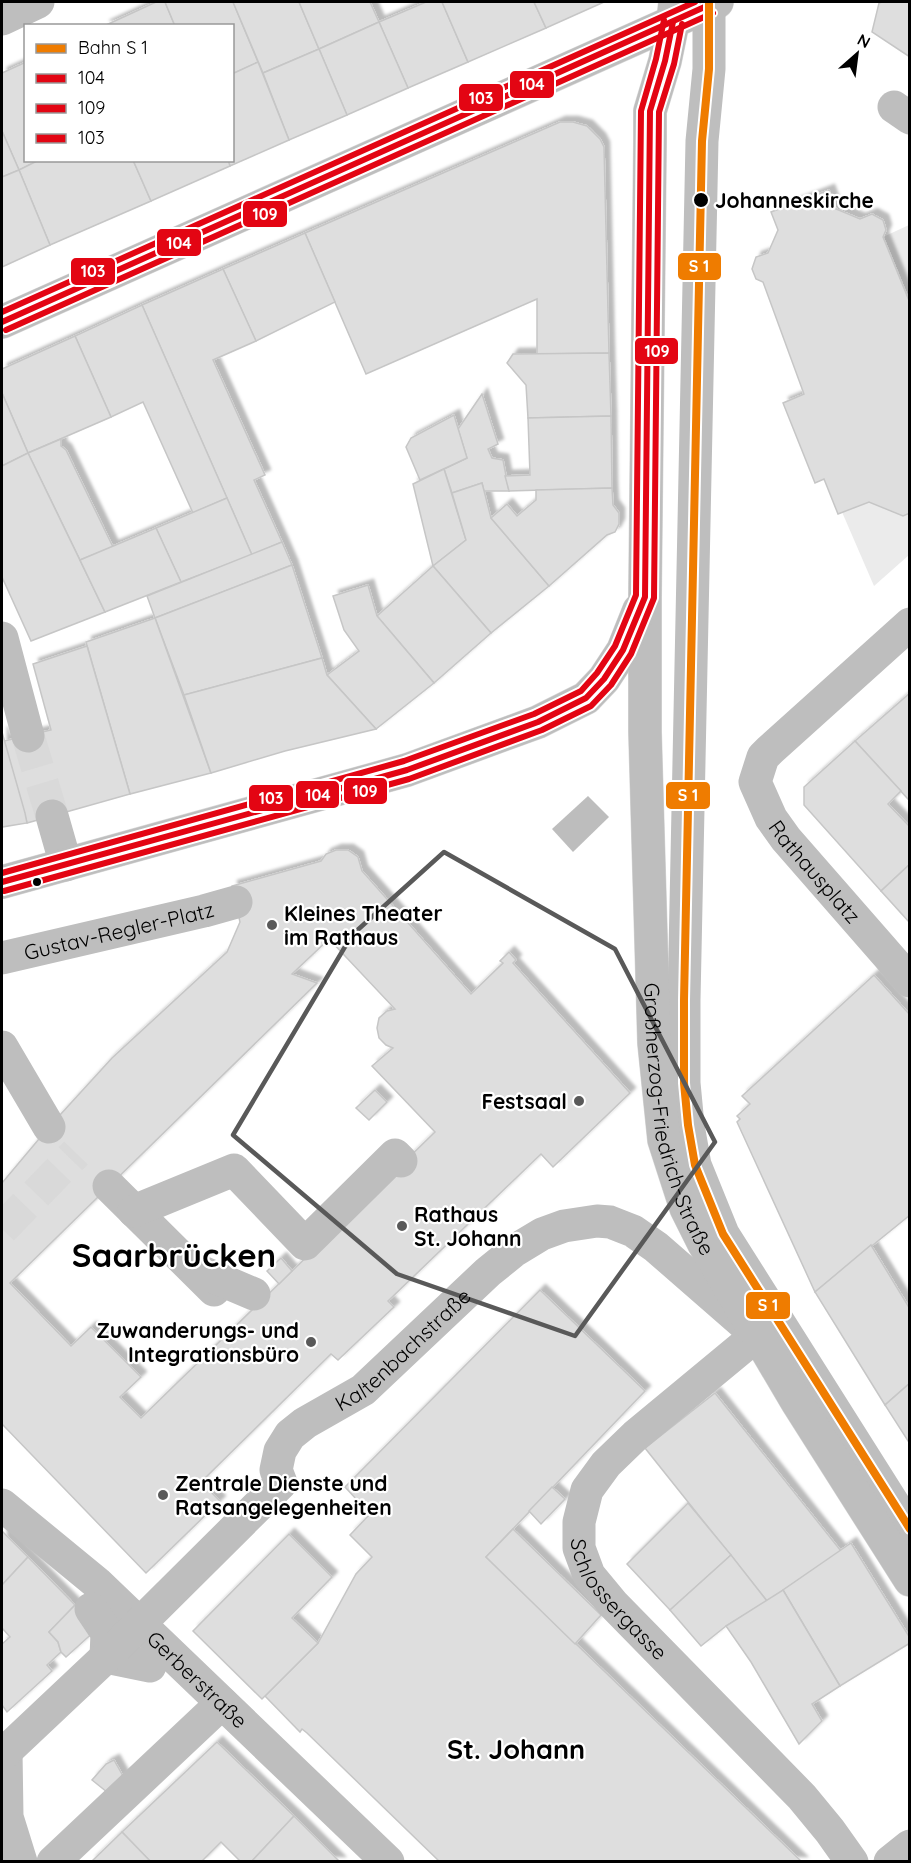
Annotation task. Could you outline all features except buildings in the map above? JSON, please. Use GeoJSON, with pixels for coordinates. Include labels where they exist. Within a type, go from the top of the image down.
{"type":"FeatureCollection","features":[{"type":"Feature","properties":{"kind":"street"},"geometry":{"type":"LineString","coordinates":[[2,19],[38,2]]}},
{"type":"Feature","properties":{"kind":"street"},"geometry":{"type":"LineString","coordinates":[[2,322],[674,12],[716,2]]}},
{"type":"Feature","properties":{"kind":"street"},"geometry":{"type":"LineString","coordinates":[[716,2],[731,39],[720,212],[705,766],[707,847],[704,1042],[708,1117],[716,1158],[742,1224],[909,1491]]}},
{"type":"Feature","properties":{"kind":"street"},"geometry":{"type":"LineString","coordinates":[[716,2],[702,141],[684,1000],[684,1083],[688,1125],[695,1164],[723,1234],[909,1530]]}},
{"type":"Feature","properties":{"kind":"street","name":"Großherzog-Friedrich-Straße"},"geometry":{"type":"LineString","coordinates":[[674,12],[665,61],[650,111],[645,597],[645,732],[654,1043],[663,1128],[673,1172],[686,1208],[704,1244],[757,1335],[909,1580]]}},
{"type":"Feature","properties":{"kind":"street"},"geometry":{"type":"LineString","coordinates":[[2,882],[408,770],[538,722],[586,698],[604,679],[623,650],[645,597]]}},
{"type":"Feature","properties":{"kind":"street","name":"Rathausplatz"},"geometry":{"type":"LineString","coordinates":[[909,624],[763,757],[755,782],[771,818],[786,839],[909,981]]}},
{"type":"Feature","properties":{"kind":"street"},"geometry":{"type":"LineString","coordinates":[[2,638],[28,736]]}},
{"type":"Feature","properties":{"kind":"street"},"geometry":{"type":"LineString","coordinates":[[52,816],[66,865]]}},
{"type":"Feature","properties":{"kind":"street","name":"Gustav-Regler-Platz"},"geometry":{"type":"LineString","coordinates":[[2,958],[236,902]]}},
{"type":"Feature","properties":{"kind":"street"},"geometry":{"type":"LineString","coordinates":[[2,1047],[49,1127]]}},
{"type":"Feature","properties":{"kind":"street"},"geometry":{"type":"LineString","coordinates":[[134,1211],[234,1170],[305,1244],[395,1155],[401,1161]]}},
{"type":"Feature","properties":{"kind":"street"},"geometry":{"type":"LineString","coordinates":[[109,1186],[214,1290]]}},
{"type":"Feature","properties":{"kind":"street","name":"Kaltenbachstraße"},"geometry":{"type":"LineString","coordinates":[[4,1753],[106,1658],[281,1483],[276,1470],[280,1451],[290,1436],[305,1423],[363,1390],[488,1272],[514,1251],[542,1234],[564,1226],[597,1221],[610,1222],[633,1231],[656,1247],[757,1335]]}},
{"type":"Feature","properties":{"kind":"street"},"geometry":{"type":"LineString","coordinates":[[191,1267],[254,1294]]}},
{"type":"Feature","properties":{"kind":"street","name":"Schlossergasse"},"geometry":{"type":"LineString","coordinates":[[757,1335],[635,1436],[606,1464],[587,1490],[579,1522],[579,1548],[589,1575],[613,1604],[802,1797],[852,1862]]}},
{"type":"Feature","properties":{"kind":"street","name":"Gerberstraße"},"geometry":{"type":"LineString","coordinates":[[2,1505],[97,1583],[388,1862]]}},
{"type":"Feature","properties":{"kind":"street"},"geometry":{"type":"LineString","coordinates":[[92,1609],[107,1633],[106,1658],[150,1666]]}},
{"type":"Feature","properties":{"kind":"street"},"geometry":{"type":"LineString","coordinates":[[53,1862],[222,1703]]}},
{"type":"Feature","properties":{"kind":"street"},"geometry":{"type":"LineString","coordinates":[[4,1753],[7,1817],[21,1862]]}},
{"type":"Feature","properties":{"kind":"street"},"geometry":{"type":"LineString","coordinates":[[890,1862],[909,1846]]}},
{"type":"Feature","properties":{"kind":"highlighted area"},"geometry":{"type":"Polygon","coordinates":[[[444,852],[615,949],[715,1142],[575,1336],[397,1274],[233,1135],[352,935],[444,852]]]}},
{"type":"Feature","properties":{"kind":"shaded area"},"geometry":{"type":"Polygon","coordinates":[[[909,225],[909,303],[883,237],[909,225]]]}},
{"type":"Feature","properties":{"kind":"shaded area"},"geometry":{"type":"Polygon","coordinates":[[[869,502],[903,516],[909,513],[909,555],[874,586],[842,512],[869,502]]]}},
{"type":"Feature","properties":{"kind":"shaded area"},"geometry":{"type":"Polygon","coordinates":[[[588,796],[609,817],[573,852],[552,829],[588,796]]]}},
{"type":"Feature","properties":{"kind":"tunnel"},"geometry":{"type":"LineString","coordinates":[[28,736],[52,816]]}},
{"type":"Feature","properties":{"kind":"tunnel"},"geometry":{"type":"LineString","coordinates":[[2,1229],[76,1153]]}},
{"type":"Feature","properties":{"kind":"transit line","name":"103"},"geometry":{"type":"LineString","coordinates":[[2,312],[695,2]]}},
{"type":"Feature","properties":{"kind":"transit line"},"geometry":{"type":"LineString","coordinates":[[709,2],[709,69],[702,141],[684,1000],[684,1083],[688,1125],[695,1165],[723,1234],[910,1529]]}},
{"type":"Feature","properties":{"kind":"transit line","name":"104"},"geometry":{"type":"LineString","coordinates":[[2,322],[709,5]]}},
{"type":"Feature","properties":{"kind":"transit line","name":"109"},"geometry":{"type":"LineString","coordinates":[[6,330],[713,13]]}},
{"type":"Feature","properties":{"kind":"transit line","name":"103"},"geometry":{"type":"LineString","coordinates":[[2,873],[404,761],[534,714],[581,691],[597,673],[615,646],[636,595],[641,111],[656,59],[664,20]]}},
{"type":"Feature","properties":{"kind":"transit line","name":"104"},"geometry":{"type":"LineString","coordinates":[[2,882],[407,770],[538,722],[586,698],[604,679],[623,650],[645,597],[650,111],[665,61],[673,22]]}},
{"type":"Feature","properties":{"kind":"transit line","name":"109"},"geometry":{"type":"LineString","coordinates":[[4,891],[409,779],[542,730],[591,706],[611,685],[631,654],[654,598],[659,112],[674,64],[682,24]]}},
{"type":"Feature","properties":{"kind":"place","name":"Johanneskirche"},"geometry":{"type":"Point","coordinates":[701,200]}},
{"type":"Feature","properties":{"kind":"place","name":"Kleines Theater im Rathaus"},"geometry":{"type":"Point","coordinates":[272,925]}},
{"type":"Feature","properties":{"kind":"place","name":"Festsaal"},"geometry":{"type":"Point","coordinates":[579,1101]}},
{"type":"Feature","properties":{"kind":"place","name":"Rathaus St. Johann"},"geometry":{"type":"Point","coordinates":[402,1226]}},
{"type":"Feature","properties":{"kind":"place","name":"Zuwanderungs- und Integrationsbüro"},"geometry":{"type":"Point","coordinates":[311,1342]}},
{"type":"Feature","properties":{"kind":"place","name":"Zentrale Dienste und Ratsangelegenheiten"},"geometry":{"type":"Point","coordinates":[163,1495]}},
{"type":"Feature","properties":{"kind":"district","name":"Saarbrücken"},"geometry":{"type":"Point","coordinates":[174,1254]}},
{"type":"Feature","properties":{"kind":"district","name":"St. Johann"},"geometry":{"type":"Point","coordinates":[516,1749]}}]}
